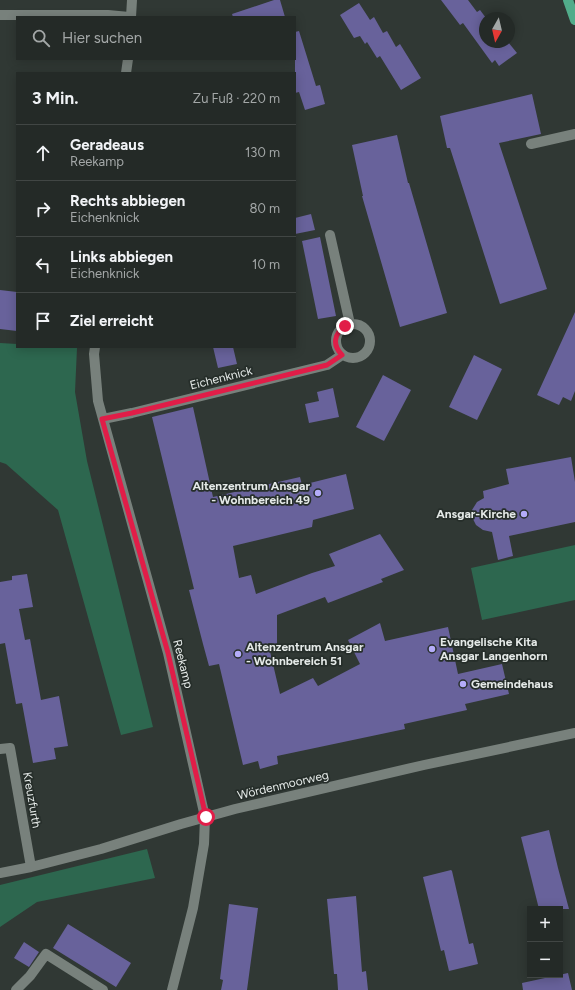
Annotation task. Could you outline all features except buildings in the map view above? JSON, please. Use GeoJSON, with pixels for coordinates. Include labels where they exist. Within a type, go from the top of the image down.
{"type":"FeatureCollection","features":[{"type":"Feature","properties":{"kind":"main road"},"geometry":{"type":"LineString","coordinates":[[568,0],[575,20]]}},
{"type":"Feature","properties":{"kind":"street"},"geometry":{"type":"LineString","coordinates":[[130,16],[132,0]]}},
{"type":"Feature","properties":{"kind":"street"},"geometry":{"type":"LineString","coordinates":[[0,15],[119,16]]}},
{"type":"Feature","properties":{"kind":"street"},"geometry":{"type":"LineString","coordinates":[[126,72],[128,60]]}},
{"type":"Feature","properties":{"kind":"street"},"geometry":{"type":"LineString","coordinates":[[531,144],[575,134]]}},
{"type":"Feature","properties":{"kind":"street"},"geometry":{"type":"LineString","coordinates":[[330,235],[350,324]]}},
{"type":"Feature","properties":{"kind":"street"},"geometry":{"type":"LineString","coordinates":[[350,324],[356,324],[366,330],[370,341],[367,351],[358,358],[347,358],[342,355],[336,347],[336,337],[338,332],[350,324]]}},
{"type":"Feature","properties":{"kind":"street","name":"Reekamp"},"geometry":{"type":"LineString","coordinates":[[95,348],[94,354],[98,401],[102,419],[168,653],[206,817],[204,844],[193,908],[172,990]]}},
{"type":"Feature","properties":{"kind":"street","name":"Eichenknick"},"geometry":{"type":"LineString","coordinates":[[102,419],[327,365],[342,355]]}},
{"type":"Feature","properties":{"kind":"street","name":"Wördenmoorweg"},"geometry":{"type":"LineString","coordinates":[[0,873],[31,867],[101,849],[235,809],[424,765],[575,733]]}},
{"type":"Feature","properties":{"kind":"street","name":"Kreuzfurth"},"geometry":{"type":"LineString","coordinates":[[0,749],[10,748],[31,867]]}},
{"type":"Feature","properties":{"kind":"street"},"geometry":{"type":"LineString","coordinates":[[16,990],[30,976],[46,954],[103,990]]}},
{"type":"Feature","properties":{"kind":"green space"},"geometry":{"type":"Polygon","coordinates":[[[0,343],[16,344],[16,348],[77,348],[75,392],[87,461],[153,727],[121,735],[58,510],[6,464],[0,462],[0,343]]]}},
{"type":"Feature","properties":{"kind":"green space"},"geometry":{"type":"Polygon","coordinates":[[[575,545],[575,600],[482,620],[471,568],[575,545]]]}},
{"type":"Feature","properties":{"kind":"green space"},"geometry":{"type":"Polygon","coordinates":[[[147,849],[155,878],[37,902],[0,927],[0,885],[147,849]]]}},
{"type":"Feature","properties":{"kind":"place","name":"Altenzentrum Ansgar - Wohnbereich 49"},"geometry":{"type":"Point","coordinates":[318,493]}},
{"type":"Feature","properties":{"kind":"place","name":"Ansgar-Kirche"},"geometry":{"type":"Point","coordinates":[524,514]}},
{"type":"Feature","properties":{"kind":"place","name":"Evangelische Kita Ansgar Langenhorn"},"geometry":{"type":"Point","coordinates":[432,649]}},
{"type":"Feature","properties":{"kind":"place","name":"Altenzentrum Ansgar - Wohnbereich 51"},"geometry":{"type":"Point","coordinates":[238,654]}},
{"type":"Feature","properties":{"kind":"place","name":"Gemeindehaus"},"geometry":{"type":"Point","coordinates":[463,684]}},
{"type":"Feature","properties":{"kind":"route"},"geometry":{"type":"LineString","coordinates":[[206,817],[168,653],[102,419],[327,365],[342,355],[336,347],[336,337],[338,332],[345,326]]}}]}
